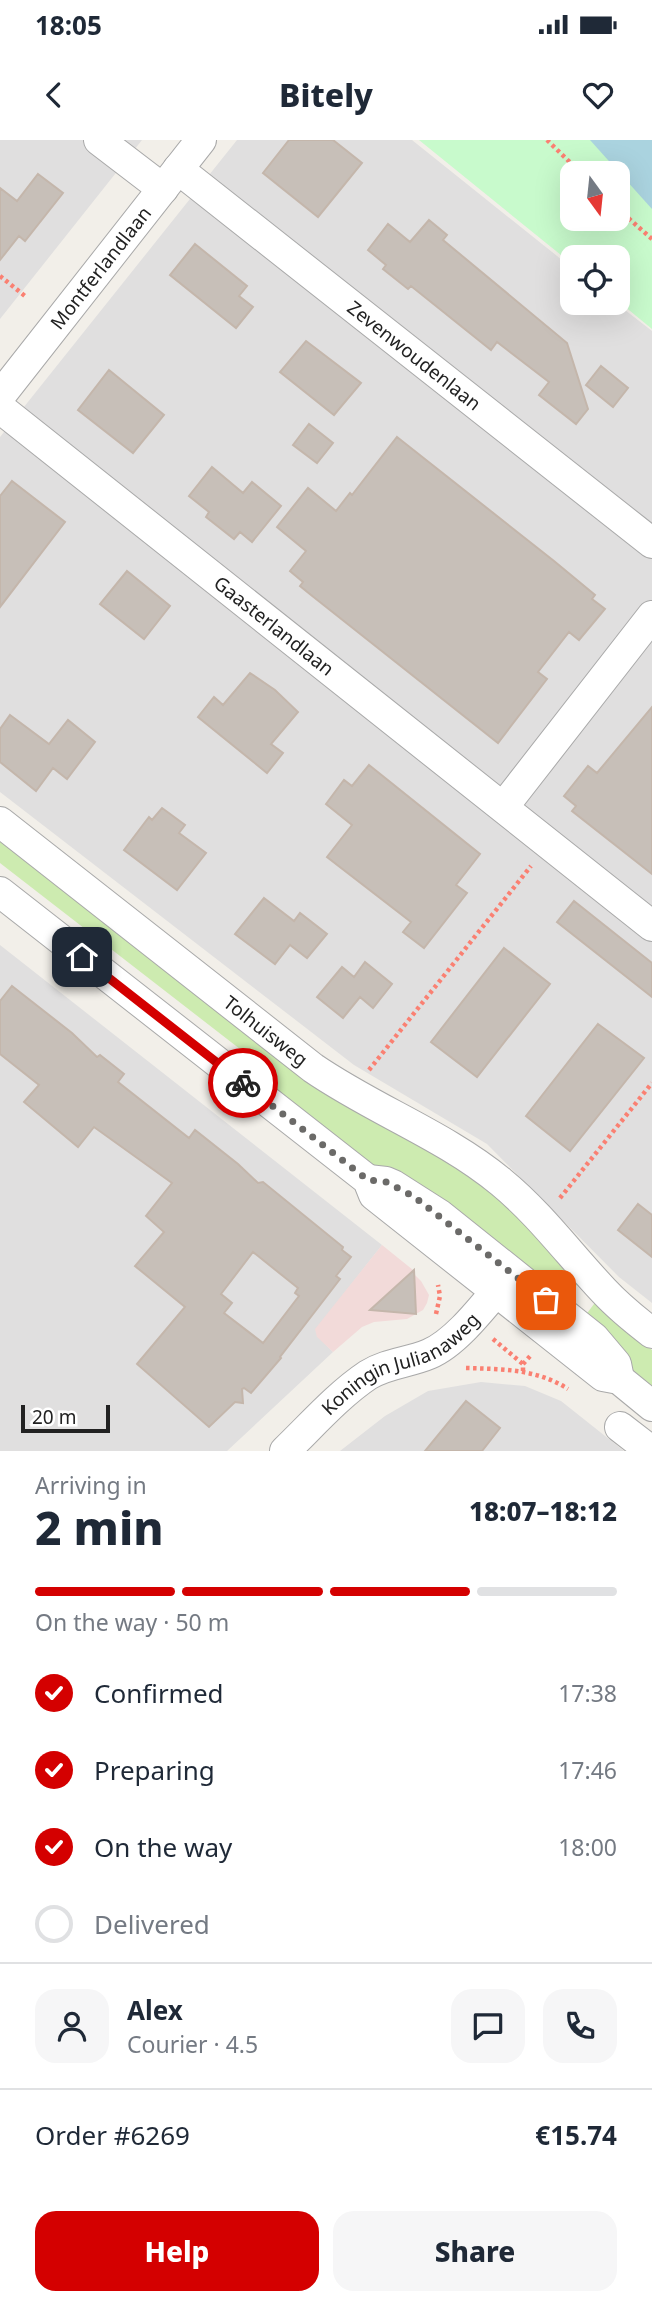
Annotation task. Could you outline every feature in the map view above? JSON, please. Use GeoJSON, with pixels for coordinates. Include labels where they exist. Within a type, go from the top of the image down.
{"type":"FeatureCollection","features":[{"type":"Feature","properties":{"kind":"street","name":"Zevenwoudenlaan"},"geometry":{"type":"LineString","coordinates":[[100,140],[170,179],[652,543]]}},
{"type":"Feature","properties":{"kind":"street","name":"Montferlandlaan"},"geometry":{"type":"LineString","coordinates":[[0,396],[201,140]]}},
{"type":"Feature","properties":{"kind":"street","name":"Gaasterlandlaan"},"geometry":{"type":"LineString","coordinates":[[0,408],[652,926]]}},
{"type":"Feature","properties":{"kind":"street"},"geometry":{"type":"LineString","coordinates":[[503,806],[652,616]]}},
{"type":"Feature","properties":{"kind":"street","name":"Tolhuisweg"},"geometry":{"type":"LineString","coordinates":[[0,822],[296,1055],[351,1093],[466,1156],[507,1188],[543,1221],[606,1293],[652,1333]]}},
{"type":"Feature","properties":{"kind":"street"},"geometry":{"type":"LineString","coordinates":[[0,892],[368,1180],[374,1195],[503,1282],[603,1376],[619,1379],[652,1406]]}},
{"type":"Feature","properties":{"kind":"street","name":"Koningin Julianaweg"},"geometry":{"type":"LineString","coordinates":[[303,1445],[370,1374],[388,1364],[412,1359],[441,1347],[475,1316],[503,1282]]}},
{"type":"Feature","properties":{"kind":"street"},"geometry":{"type":"LineString","coordinates":[[620,1427],[651,1451]]}},
{"type":"Feature","properties":{"kind":"path"},"geometry":{"type":"LineString","coordinates":[[547,140],[569,161]]}},
{"type":"Feature","properties":{"kind":"path"},"geometry":{"type":"LineString","coordinates":[[630,220],[652,239]]}},
{"type":"Feature","properties":{"kind":"path"},"geometry":{"type":"LineString","coordinates":[[0,276],[25,296]]}},
{"type":"Feature","properties":{"kind":"path"},"geometry":{"type":"LineString","coordinates":[[351,1093],[550,843]]}},
{"type":"Feature","properties":{"kind":"path"},"geometry":{"type":"LineString","coordinates":[[543,1221],[652,1083]]}},
{"type":"Feature","properties":{"kind":"path"},"geometry":{"type":"LineString","coordinates":[[486,1334],[523,1364]]}},
{"type":"Feature","properties":{"kind":"path"},"geometry":{"type":"LineString","coordinates":[[454,1367],[530,1372],[553,1380],[572,1392]]}},
{"type":"Feature","properties":{"kind":"shaded area"},"geometry":{"type":"Polygon","coordinates":[[[0,140],[142,140],[0,319],[0,140]]]}},
{"type":"Feature","properties":{"kind":"shaded area"},"geometry":{"type":"Polygon","coordinates":[[[237,140],[412,140],[560,258],[560,315],[630,314],[652,331],[652,1303],[619,1277],[487,1144],[354,1065],[0,792],[0,437],[237,140]]]}},
{"type":"Feature","properties":{"kind":"shaded area"},"geometry":{"type":"Polygon","coordinates":[[[0,945],[382,1245],[316,1329],[318,1337],[333,1352],[227,1451],[0,1451],[0,945]]]}},
{"type":"Feature","properties":{"kind":"shaded area"},"geometry":{"type":"Polygon","coordinates":[[[382,1245],[413,1270],[429,1295],[427,1303],[423,1310],[407,1319],[374,1322],[362,1327],[333,1352],[317,1337],[315,1329],[382,1245]]]}},
{"type":"Feature","properties":{"kind":"shaded area"},"geometry":{"type":"Polygon","coordinates":[[[481,1382],[525,1386],[561,1401],[624,1451],[340,1451],[385,1416],[428,1391],[481,1382]]]}},
{"type":"Feature","properties":{"kind":"green space"},"geometry":{"type":"Polygon","coordinates":[[[419,140],[652,140],[652,329],[630,311],[630,245],[560,245],[560,254],[419,140]]]}},
{"type":"Feature","properties":{"kind":"green space"},"geometry":{"type":"Polygon","coordinates":[[[0,836],[466,1170],[527,1220],[580,1281],[561,1304],[373,1169],[248,1069],[249,1056],[0,863],[0,836]]]}},
{"type":"Feature","properties":{"kind":"green space"},"geometry":{"type":"Polygon","coordinates":[[[597,1300],[631,1334],[652,1350],[652,1388],[631,1372],[582,1320],[597,1300]]]}},
{"type":"Feature","properties":{"kind":"water"},"geometry":{"type":"Polygon","coordinates":[[[590,140],[652,140],[652,209],[630,185],[630,161],[609,161],[590,140]]]}},
{"type":"Feature","properties":{"kind":"building"},"geometry":{"type":"Polygon","coordinates":[[[289,140],[333,140],[362,163],[318,217],[263,173],[289,140]]]}},
{"type":"Feature","properties":{"kind":"building"},"geometry":{"type":"Polygon","coordinates":[[[38,174],[63,193],[25,241],[19,236],[0,260],[0,188],[17,201],[38,174]]]}},
{"type":"Feature","properties":{"kind":"building"},"geometry":{"type":"Polygon","coordinates":[[[429,220],[447,235],[443,240],[567,343],[588,409],[576,424],[539,395],[549,382],[497,342],[491,350],[411,286],[408,289],[383,269],[386,265],[368,250],[388,224],[410,242],[429,220]]]}},
{"type":"Feature","properties":{"kind":"building"},"geometry":{"type":"Polygon","coordinates":[[[195,244],[247,286],[239,296],[253,307],[236,328],[170,275],[195,244]]]}},
{"type":"Feature","properties":{"kind":"building"},"geometry":{"type":"Polygon","coordinates":[[[306,341],[361,383],[334,415],[280,372],[306,341]]]}},
{"type":"Feature","properties":{"kind":"building"},"geometry":{"type":"Polygon","coordinates":[[[601,366],[628,388],[613,407],[586,385],[601,366]]]}},
{"type":"Feature","properties":{"kind":"building"},"geometry":{"type":"Polygon","coordinates":[[[109,370],[164,415],[133,453],[78,410],[109,370]]]}},
{"type":"Feature","properties":{"kind":"building"},"geometry":{"type":"Polygon","coordinates":[[[309,424],[333,443],[317,463],[293,445],[309,424]]]}},
{"type":"Feature","properties":{"kind":"building"},"geometry":{"type":"Polygon","coordinates":[[[397,437],[554,561],[595,595],[592,599],[605,609],[579,640],[569,632],[538,672],[547,679],[498,743],[300,586],[303,582],[290,571],[306,551],[277,527],[308,488],[336,511],[350,493],[352,495],[397,437]]]}},
{"type":"Feature","properties":{"kind":"building"},"geometry":{"type":"Polygon","coordinates":[[[212,467],[243,493],[252,482],[281,506],[252,542],[240,532],[234,539],[206,517],[209,512],[189,496],[212,467]]]}},
{"type":"Feature","properties":{"kind":"building"},"geometry":{"type":"Polygon","coordinates":[[[12,481],[65,522],[0,607],[0,496],[12,481]]]}},
{"type":"Feature","properties":{"kind":"building"},"geometry":{"type":"Polygon","coordinates":[[[127,571],[170,606],[144,639],[100,604],[127,571]]]}},
{"type":"Feature","properties":{"kind":"building"},"geometry":{"type":"Polygon","coordinates":[[[250,673],[275,690],[298,712],[271,744],[283,753],[267,773],[198,717],[214,697],[223,705],[250,673]]]}},
{"type":"Feature","properties":{"kind":"building"},"geometry":{"type":"Polygon","coordinates":[[[652,707],[652,874],[572,811],[576,806],[564,796],[588,766],[597,773],[652,707]]]}},
{"type":"Feature","properties":{"kind":"building"},"geometry":{"type":"Polygon","coordinates":[[[10,715],[49,744],[68,720],[95,742],[67,779],[53,768],[36,791],[0,762],[0,729],[10,715]]]}},
{"type":"Feature","properties":{"kind":"building"},"geometry":{"type":"Polygon","coordinates":[[[369,765],[480,854],[456,885],[467,893],[424,948],[403,932],[411,922],[327,857],[352,825],[326,804],[344,780],[352,786],[369,765]]]}},
{"type":"Feature","properties":{"kind":"building"},"geometry":{"type":"Polygon","coordinates":[[[162,808],[185,825],[179,833],[206,853],[177,890],[124,850],[149,817],[152,820],[162,808]]]}},
{"type":"Feature","properties":{"kind":"building"},"geometry":{"type":"Polygon","coordinates":[[[264,898],[294,921],[300,913],[327,934],[307,958],[290,945],[275,964],[235,934],[264,898]]]}},
{"type":"Feature","properties":{"kind":"building"},"geometry":{"type":"Polygon","coordinates":[[[574,901],[652,963],[652,997],[557,922],[574,901]]]}},
{"type":"Feature","properties":{"kind":"building"},"geometry":{"type":"Polygon","coordinates":[[[504,948],[550,984],[477,1077],[431,1042],[504,948]]]}},
{"type":"Feature","properties":{"kind":"building"},"geometry":{"type":"Polygon","coordinates":[[[365,962],[392,984],[373,1008],[360,997],[343,1018],[317,997],[342,967],[354,977],[365,962]]]}},
{"type":"Feature","properties":{"kind":"building"},"geometry":{"type":"Polygon","coordinates":[[[12,986],[72,1033],[97,1057],[100,1055],[124,1074],[118,1082],[189,1138],[195,1130],[258,1183],[263,1182],[343,1247],[342,1250],[351,1257],[336,1276],[340,1279],[281,1358],[251,1393],[242,1389],[243,1403],[235,1402],[209,1427],[137,1364],[185,1307],[135,1266],[164,1232],[146,1216],[172,1183],[94,1127],[78,1147],[24,1102],[39,1085],[0,1054],[0,1001],[12,986]],[[253,1252],[221,1294],[232,1303],[224,1313],[263,1343],[299,1296],[295,1293],[298,1288],[253,1252]]]}},
{"type":"Feature","properties":{"kind":"building"},"geometry":{"type":"Polygon","coordinates":[[[598,1024],[644,1058],[570,1151],[526,1116],[598,1024]]]}},
{"type":"Feature","properties":{"kind":"building"},"geometry":{"type":"Polygon","coordinates":[[[638,1204],[652,1215],[652,1257],[618,1230],[638,1204]]]}},
{"type":"Feature","properties":{"kind":"building"},"geometry":{"type":"Polygon","coordinates":[[[414,1270],[416,1314],[370,1310],[414,1270]]]}},
{"type":"Feature","properties":{"kind":"building"},"geometry":{"type":"Polygon","coordinates":[[[466,1401],[500,1428],[482,1451],[425,1451],[466,1401]]]}},
{"type":"Feature","properties":{"kind":"way so far"},"geometry":{"type":"LineString","coordinates":[[243,1083],[368,1180],[386,1182],[413,1196],[440,1215],[546,1300]]}},
{"type":"Feature","properties":{"kind":"route"},"geometry":{"type":"LineString","coordinates":[[82,957],[243,1083]]}}]}
